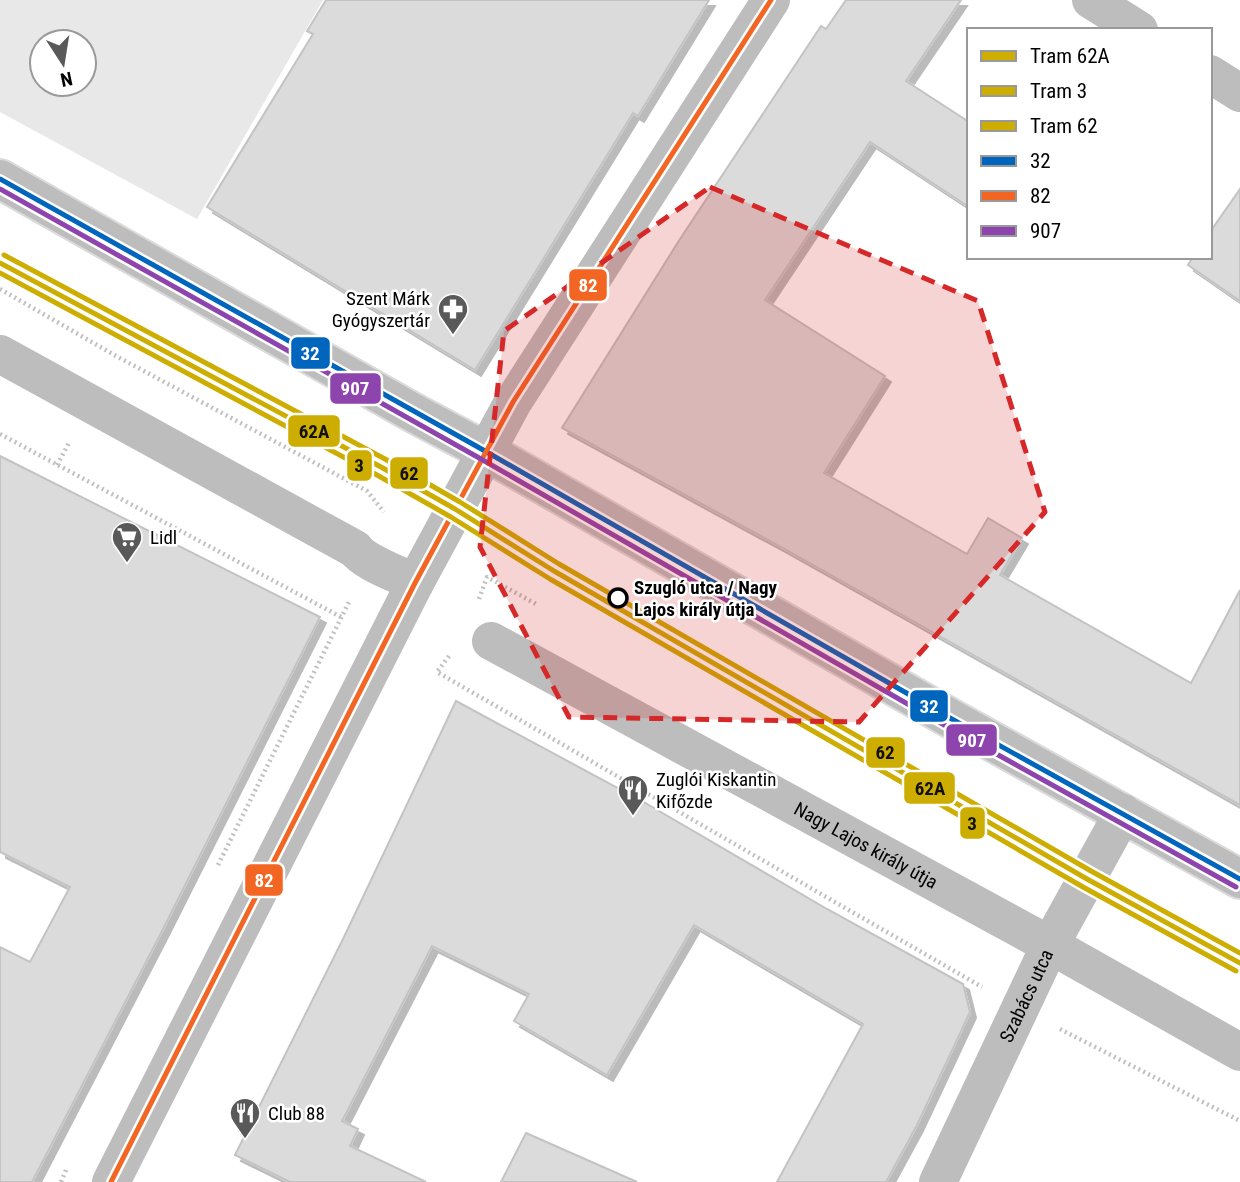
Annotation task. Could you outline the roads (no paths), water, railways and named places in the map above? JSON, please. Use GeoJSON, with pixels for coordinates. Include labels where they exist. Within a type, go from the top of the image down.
{"type":"FeatureCollection","features":[{"type":"Feature","properties":{"kind":"street"},"geometry":{"type":"LineString","coordinates":[[122,1178],[415,583],[485,451],[771,0]]}},
{"type":"Feature","properties":{"kind":"street"},"geometry":{"type":"LineString","coordinates":[[1091,0],[1136,28]]}},
{"type":"Feature","properties":{"kind":"street"},"geometry":{"type":"LineString","coordinates":[[1212,75],[1240,93]]}},
{"type":"Feature","properties":{"kind":"street"},"geometry":{"type":"LineString","coordinates":[[0,179],[485,451],[950,718],[1240,879]]}},
{"type":"Feature","properties":{"kind":"street"},"geometry":{"type":"LineString","coordinates":[[0,354],[415,583]]}},
{"type":"Feature","properties":{"kind":"street","name":"Nagy Lajos király útja"},"geometry":{"type":"LineString","coordinates":[[483,625],[1240,1052]]}},
{"type":"Feature","properties":{"kind":"street","name":"Szabács utca"},"geometry":{"type":"LineString","coordinates":[[938,1182],[1050,945],[1122,813]]}},
{"type":"Feature","properties":{"kind":"tram line","name":"62"},"geometry":{"type":"LineString","coordinates":[[4,255],[385,459],[559,564],[1091,871],[1240,953]]}},
{"type":"Feature","properties":{"kind":"tram line","name":"62A"},"geometry":{"type":"LineString","coordinates":[[0,263],[381,467],[455,509],[554,571],[1087,879],[1240,963]]}},
{"type":"Feature","properties":{"kind":"tram line","name":"3"},"geometry":{"type":"LineString","coordinates":[[0,273],[377,475],[451,517],[550,579],[1083,887],[1236,971]]}},
{"type":"Feature","properties":{"kind":"place","name":"Szent Márk Gyógyszertár"},"geometry":{"type":"Point","coordinates":[453,336]}},
{"type":"Feature","properties":{"kind":"place","name":"Lidl"},"geometry":{"type":"Point","coordinates":[127,564]}},
{"type":"Feature","properties":{"kind":"place","name":"Szugló utca / Nagy Lajos király útja"},"geometry":{"type":"Point","coordinates":[618,598]}},
{"type":"Feature","properties":{"kind":"place","name":"Zuglói Kiskantin Kifőzde"},"geometry":{"type":"Point","coordinates":[633,817]}},
{"type":"Feature","properties":{"kind":"place","name":"Club 88"},"geometry":{"type":"Point","coordinates":[245,1140]}}]}
